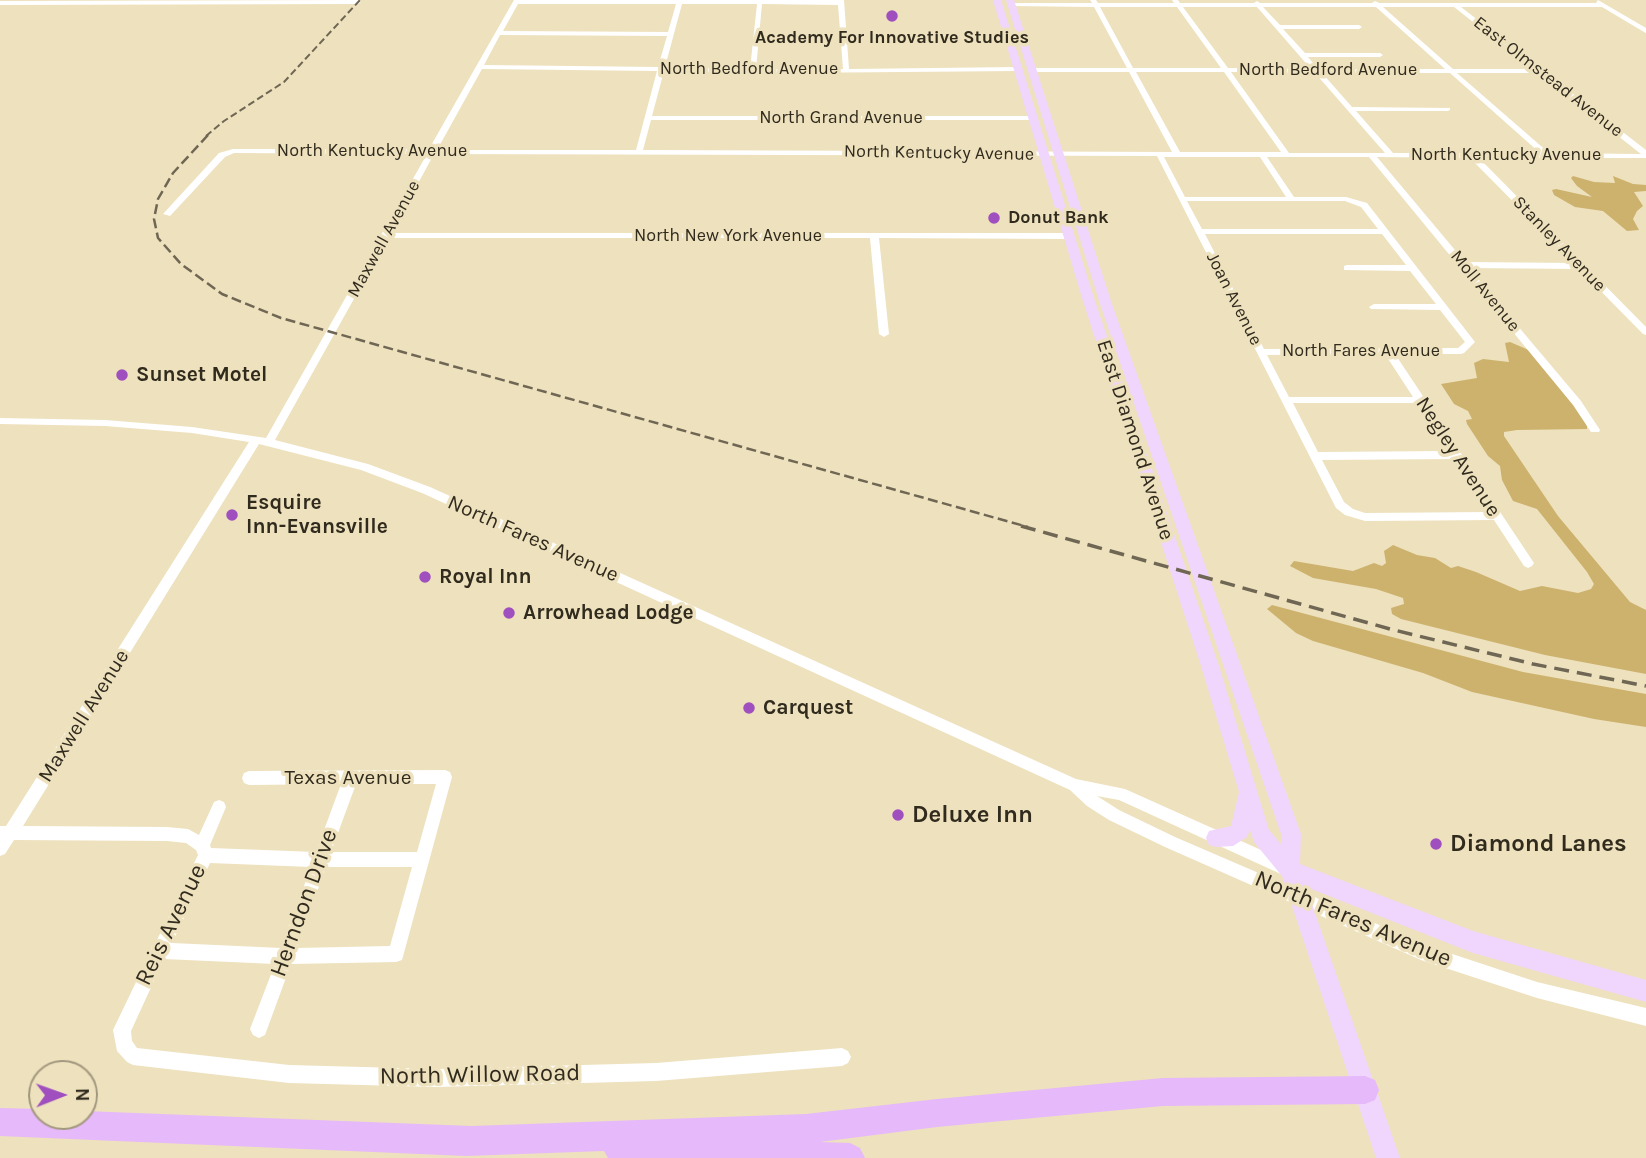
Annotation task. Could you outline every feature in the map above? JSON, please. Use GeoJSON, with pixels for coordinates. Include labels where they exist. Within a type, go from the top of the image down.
{"type":"FeatureCollection","features":[{"type":"Feature","properties":{"kind":"highway"},"geometry":{"type":"LineString","coordinates":[[466,1141],[806,1129],[937,1113],[1163,1092],[1365,1090]]}},
{"type":"Feature","properties":{"kind":"highway"},"geometry":{"type":"LineString","coordinates":[[0,1122],[850,1158]]}},
{"type":"Feature","properties":{"kind":"main road","name":"East Diamond Avenue"},"geometry":{"type":"LineString","coordinates":[[997,0],[1069,236],[1206,655],[1261,835],[1290,870]]}},
{"type":"Feature","properties":{"kind":"main road","name":"East Diamond Avenue"},"geometry":{"type":"LineString","coordinates":[[1010,2],[1106,304],[1291,834],[1290,870],[1388,1158]]}},
{"type":"Feature","properties":{"kind":"main road"},"geometry":{"type":"LineString","coordinates":[[1216,838],[1233,837],[1240,831],[1246,789]]}},
{"type":"Feature","properties":{"kind":"main road","name":"North Fares Avenue"},"geometry":{"type":"LineString","coordinates":[[1290,870],[1435,929],[1505,952],[1646,991]]}},
{"type":"Feature","properties":{"kind":"street"},"geometry":{"type":"LineString","coordinates":[[1595,0],[1646,32]]}},
{"type":"Feature","properties":{"kind":"street"},"geometry":{"type":"LineString","coordinates":[[516,1],[841,2],[846,69]]}},
{"type":"Feature","properties":{"kind":"street","name":"Maxwell Avenue"},"geometry":{"type":"LineString","coordinates":[[0,849],[5,833],[263,441],[387,235],[516,1]]}},
{"type":"Feature","properties":{"kind":"street"},"geometry":{"type":"LineString","coordinates":[[639,151],[680,1]]}},
{"type":"Feature","properties":{"kind":"street"},"geometry":{"type":"LineString","coordinates":[[0,3],[358,2]]}},
{"type":"Feature","properties":{"kind":"street"},"geometry":{"type":"LineString","coordinates":[[753,69],[760,2]]}},
{"type":"Feature","properties":{"kind":"street"},"geometry":{"type":"LineString","coordinates":[[1010,2],[1452,2],[1603,5]]}},
{"type":"Feature","properties":{"kind":"street"},"geometry":{"type":"LineString","coordinates":[[1094,2],[1177,154]]}},
{"type":"Feature","properties":{"kind":"street"},"geometry":{"type":"LineString","coordinates":[[1177,2],[1287,155]]}},
{"type":"Feature","properties":{"kind":"street"},"geometry":{"type":"LineString","coordinates":[[1257,2],[1391,155]]}},
{"type":"Feature","properties":{"kind":"street"},"geometry":{"type":"LineString","coordinates":[[1374,2],[1546,155]]}},
{"type":"Feature","properties":{"kind":"street","name":"East Olmstead Avenue"},"geometry":{"type":"LineString","coordinates":[[1452,2],[1646,155]]}},
{"type":"Feature","properties":{"kind":"street"},"geometry":{"type":"LineString","coordinates":[[1279,27],[1359,27]]}},
{"type":"Feature","properties":{"kind":"street"},"geometry":{"type":"LineString","coordinates":[[499,33],[671,34]]}},
{"type":"Feature","properties":{"kind":"street"},"geometry":{"type":"LineString","coordinates":[[1303,55],[1380,55]]}},
{"type":"Feature","properties":{"kind":"street","name":"North Bedford Avenue"},"geometry":{"type":"LineString","coordinates":[[480,68],[1018,69]]}},
{"type":"Feature","properties":{"kind":"street","name":"North Bedford Avenue"},"geometry":{"type":"LineString","coordinates":[[1032,70],[1539,71]]}},
{"type":"Feature","properties":{"kind":"street"},"geometry":{"type":"LineString","coordinates":[[1351,109],[1448,109]]}},
{"type":"Feature","properties":{"kind":"street","name":"North Grand Avenue"},"geometry":{"type":"LineString","coordinates":[[648,118],[1034,118]]}},
{"type":"Feature","properties":{"kind":"street"},"geometry":{"type":"LineString","coordinates":[[167,214],[222,155],[233,150]]}},
{"type":"Feature","properties":{"kind":"street","name":"North Kentucky Avenue"},"geometry":{"type":"LineString","coordinates":[[233,150],[1646,155]]}},
{"type":"Feature","properties":{"kind":"street","name":"Joan Avenue"},"geometry":{"type":"LineString","coordinates":[[1159,154],[1339,505],[1353,514],[1365,517],[1497,516]]}},
{"type":"Feature","properties":{"kind":"street"},"geometry":{"type":"LineString","coordinates":[[1262,155],[1292,199]]}},
{"type":"Feature","properties":{"kind":"street","name":"Moll Avenue"},"geometry":{"type":"LineString","coordinates":[[1371,155],[1577,403],[1595,430]]}},
{"type":"Feature","properties":{"kind":"street","name":"Stanley Avenue"},"geometry":{"type":"LineString","coordinates":[[1472,155],[1646,332]]}},
{"type":"Feature","properties":{"kind":"street"},"geometry":{"type":"LineString","coordinates":[[1182,199],[1346,199],[1366,206],[1443,307]]}},
{"type":"Feature","properties":{"kind":"street"},"geometry":{"type":"LineString","coordinates":[[1200,232],[1386,232]]}},
{"type":"Feature","properties":{"kind":"street","name":"North New York Avenue"},"geometry":{"type":"LineString","coordinates":[[387,235],[1069,236]]}},
{"type":"Feature","properties":{"kind":"street"},"geometry":{"type":"LineString","coordinates":[[874,236],[884,334]]}},
{"type":"Feature","properties":{"kind":"street"},"geometry":{"type":"LineString","coordinates":[[1464,265],[1581,266]]}},
{"type":"Feature","properties":{"kind":"street"},"geometry":{"type":"LineString","coordinates":[[1347,268],[1414,268]]}},
{"type":"Feature","properties":{"kind":"street"},"geometry":{"type":"LineString","coordinates":[[1374,307],[1443,307]]}},
{"type":"Feature","properties":{"kind":"street","name":"North Fares Avenue"},"geometry":{"type":"LineString","coordinates":[[1261,352],[1465,350],[1470,342],[1443,307]]}},
{"type":"Feature","properties":{"kind":"street","name":"Negley Avenue"},"geometry":{"type":"LineString","coordinates":[[1388,351],[1528,563]]}},
{"type":"Feature","properties":{"kind":"street"},"geometry":{"type":"LineString","coordinates":[[1287,400],[1420,400]]}},
{"type":"Feature","properties":{"kind":"street","name":"North Fares Avenue"},"geometry":{"type":"LineString","coordinates":[[0,421],[135,425],[263,441],[364,467],[426,490],[1075,785],[1120,794],[1290,870]]}},
{"type":"Feature","properties":{"kind":"street"},"geometry":{"type":"LineString","coordinates":[[0,428],[30,421]]}},
{"type":"Feature","properties":{"kind":"street"},"geometry":{"type":"LineString","coordinates":[[1315,456],[1457,455]]}},
{"type":"Feature","properties":{"kind":"street","name":"Texas Avenue"},"geometry":{"type":"LineString","coordinates":[[249,778],[445,777],[421,859]]}},
{"type":"Feature","properties":{"kind":"street","name":"Herndon Drive"},"geometry":{"type":"LineString","coordinates":[[259,1029],[351,778]]}},
{"type":"Feature","properties":{"kind":"street","name":"North Fares Avenue"},"geometry":{"type":"LineString","coordinates":[[1075,785],[1092,801],[1114,815],[1427,954],[1537,990],[1646,1017]]}},
{"type":"Feature","properties":{"kind":"street","name":"Reis Avenue"},"geometry":{"type":"LineString","coordinates":[[123,1045],[122,1030],[204,850],[219,807]]}},
{"type":"Feature","properties":{"kind":"street"},"geometry":{"type":"LineString","coordinates":[[5,833],[167,834],[188,836],[204,850],[320,859],[421,859],[396,954],[285,956],[158,951]]}},
{"type":"Feature","properties":{"kind":"street","name":"North Willow Road"},"geometry":{"type":"LineString","coordinates":[[123,1045],[133,1056],[164,1061],[289,1074],[436,1078],[656,1072],[842,1057]]}},
{"type":"Feature","properties":{"kind":"shaded area"},"geometry":{"type":"Polygon","coordinates":[[[1573,176],[1594,182],[1615,183],[1613,176],[1633,184],[1646,185],[1646,191],[1634,192],[1643,206],[1633,219],[1639,230],[1627,231],[1603,211],[1575,207],[1554,195],[1552,190],[1556,189],[1592,197],[1577,186],[1571,178],[1573,176]]]}},
{"type":"Feature","properties":{"kind":"shaded area"},"geometry":{"type":"Polygon","coordinates":[[[1510,342],[1531,351],[1582,412],[1587,429],[1517,430],[1504,432],[1504,436],[1558,516],[1630,602],[1646,610],[1646,674],[1545,655],[1401,619],[1392,614],[1391,608],[1404,604],[1403,598],[1376,589],[1313,578],[1290,566],[1294,561],[1353,571],[1374,563],[1382,566],[1386,563],[1384,551],[1393,545],[1417,555],[1435,558],[1451,568],[1458,566],[1476,572],[1520,591],[1542,586],[1578,593],[1591,589],[1594,584],[1587,572],[1537,509],[1513,501],[1502,480],[1500,466],[1488,456],[1467,424],[1466,420],[1472,419],[1468,411],[1454,404],[1441,384],[1477,378],[1474,363],[1483,359],[1509,362],[1505,343],[1510,342]]]}},
{"type":"Feature","properties":{"kind":"shaded area"},"geometry":{"type":"Polygon","coordinates":[[[1272,605],[1523,672],[1646,694],[1646,727],[1594,719],[1472,692],[1423,673],[1313,641],[1296,633],[1267,609],[1272,605]]]}},
{"type":"Feature","properties":{"kind":"railway"},"geometry":{"type":"LineString","coordinates":[[206,136],[284,82],[360,0]]}},
{"type":"Feature","properties":{"kind":"railway"},"geometry":{"type":"LineString","coordinates":[[208,135],[173,173],[158,199],[154,219],[158,238],[181,264],[222,294],[281,318],[1028,527]]}},
{"type":"Feature","properties":{"kind":"railway"},"geometry":{"type":"LineString","coordinates":[[1021,526],[1390,629],[1533,664],[1646,686]]}},
{"type":"Feature","properties":{"kind":"place","name":"Academy For Innovative Studies"},"geometry":{"type":"Point","coordinates":[892,16]}},
{"type":"Feature","properties":{"kind":"place","name":"Donut Bank"},"geometry":{"type":"Point","coordinates":[994,218]}},
{"type":"Feature","properties":{"kind":"place","name":"Sunset Motel"},"geometry":{"type":"Point","coordinates":[122,375]}},
{"type":"Feature","properties":{"kind":"place","name":"Esquire Inn-Evansville"},"geometry":{"type":"Point","coordinates":[232,515]}},
{"type":"Feature","properties":{"kind":"place","name":"Royal Inn"},"geometry":{"type":"Point","coordinates":[425,577]}},
{"type":"Feature","properties":{"kind":"place","name":"Arrowhead Lodge"},"geometry":{"type":"Point","coordinates":[509,613]}},
{"type":"Feature","properties":{"kind":"place","name":"Carquest"},"geometry":{"type":"Point","coordinates":[749,708]}},
{"type":"Feature","properties":{"kind":"place","name":"Deluxe Inn"},"geometry":{"type":"Point","coordinates":[898,815]}},
{"type":"Feature","properties":{"kind":"place","name":"Diamond Lanes"},"geometry":{"type":"Point","coordinates":[1436,844]}}]}
